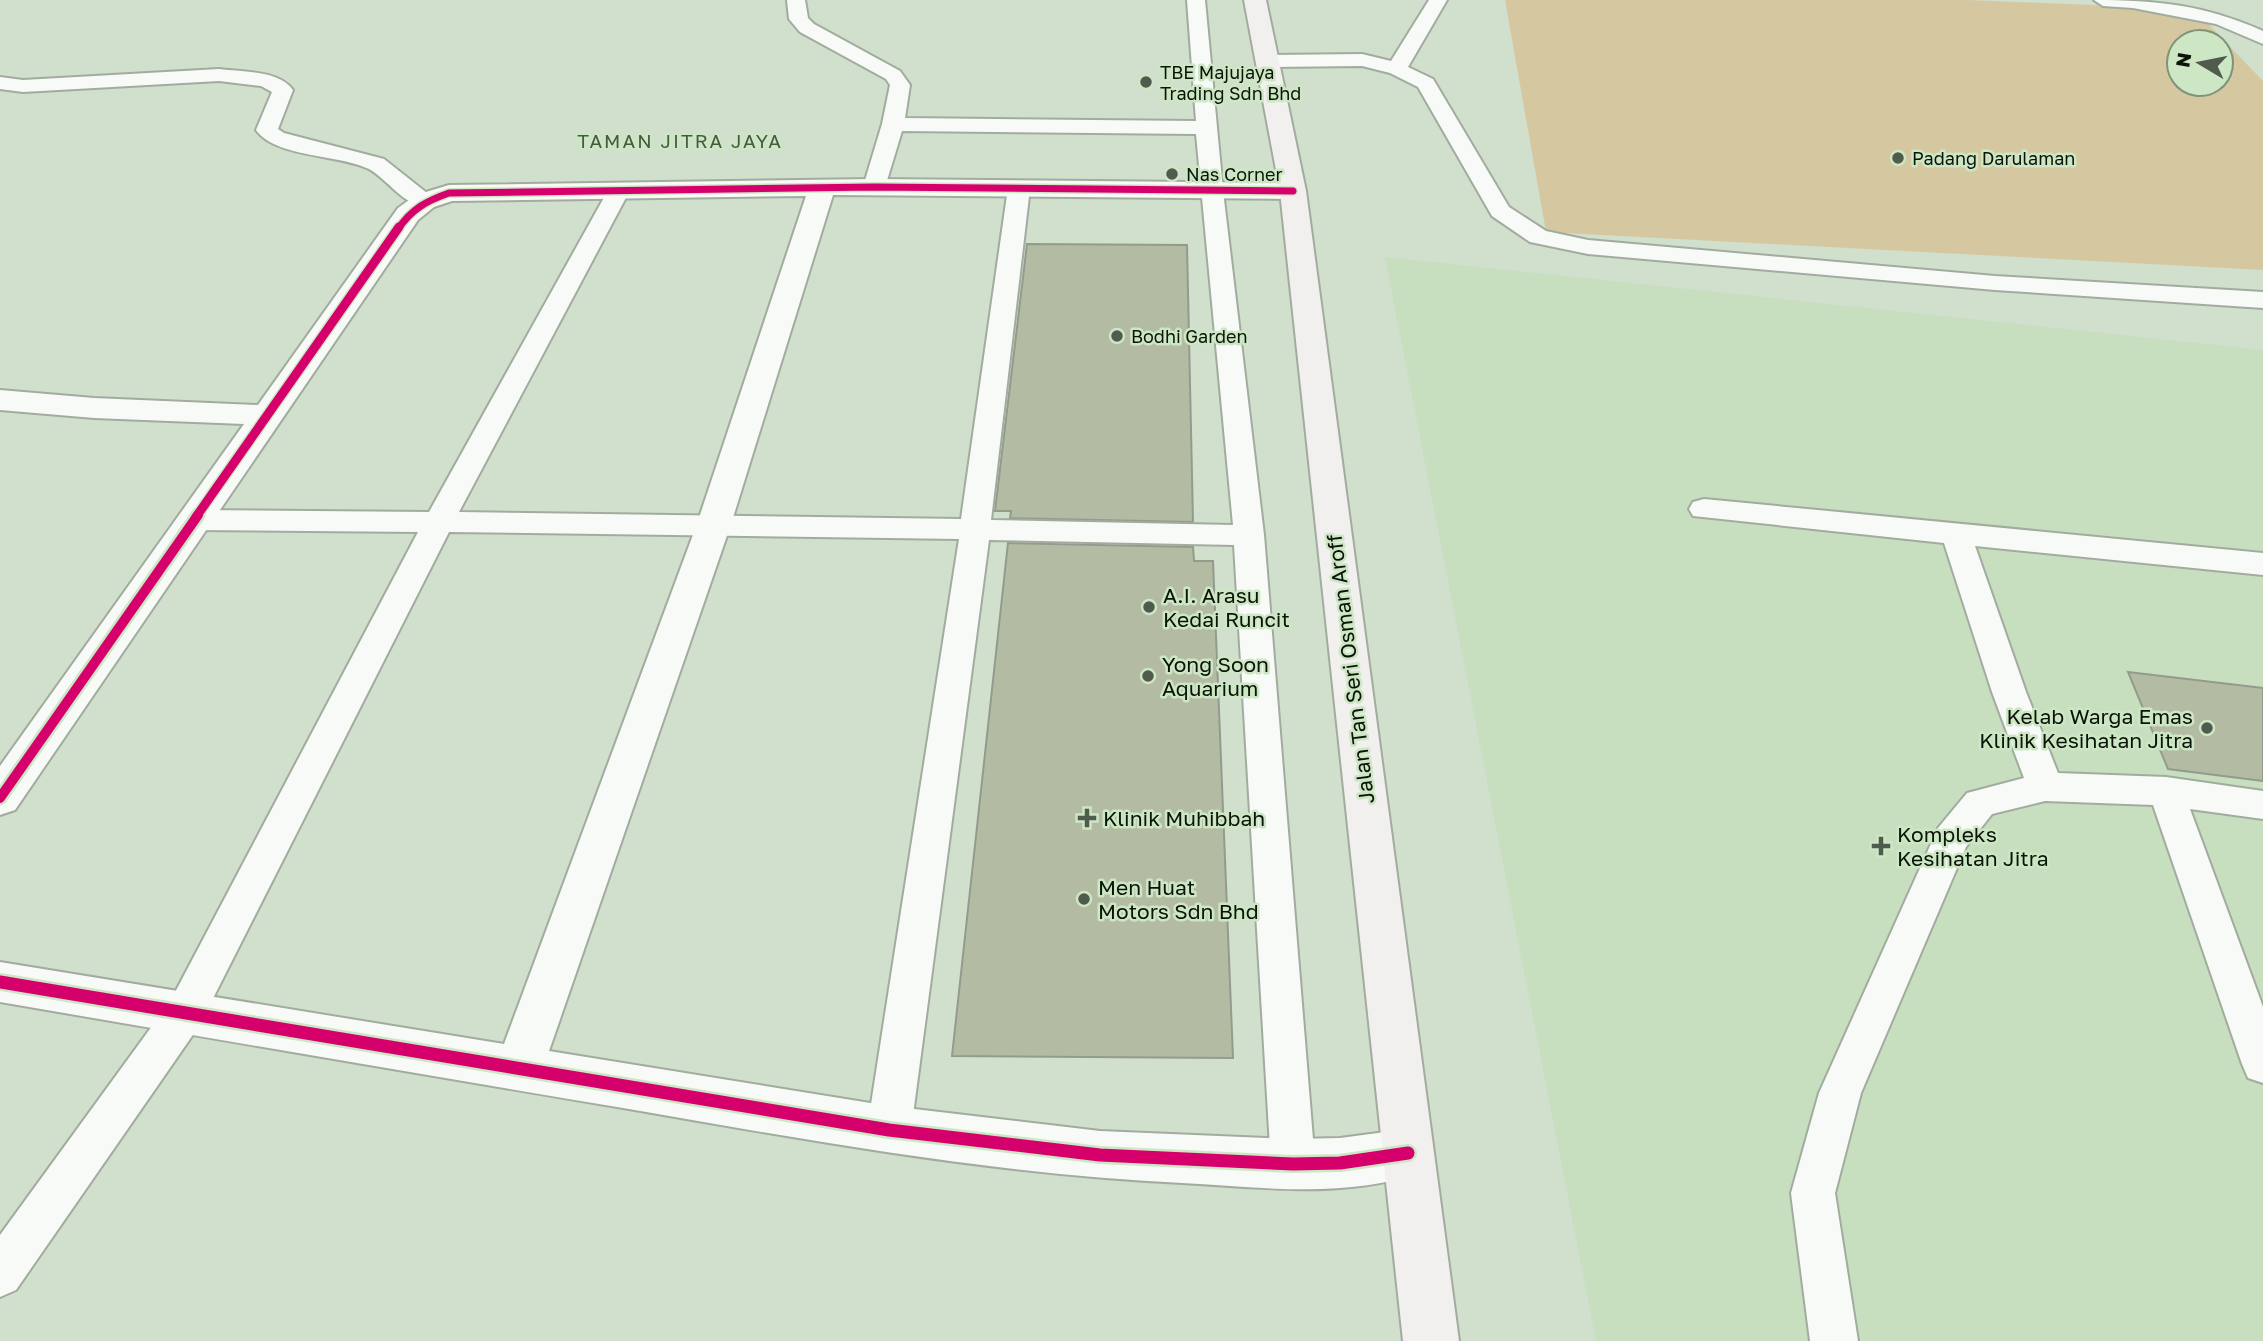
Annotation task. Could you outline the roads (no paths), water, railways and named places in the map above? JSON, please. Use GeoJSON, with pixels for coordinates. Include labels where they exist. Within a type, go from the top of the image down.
{"type":"FeatureCollection","features":[{"type":"Feature","properties":{"kind":"main road","name":"Jalan Tan Seri Osman Aroff"},"geometry":{"type":"LineString","coordinates":[[1255,0],[1293,191],[1431,1341]]}},
{"type":"Feature","properties":{"kind":"street"},"geometry":{"type":"LineString","coordinates":[[0,798],[408,214],[425,201],[449,193],[874,187],[1293,191]]}},
{"type":"Feature","properties":{"kind":"street"},"geometry":{"type":"LineString","coordinates":[[519,1069],[714,524],[822,188]]}},
{"type":"Feature","properties":{"kind":"street"},"geometry":{"type":"LineString","coordinates":[[0,400],[94,408],[268,415]]}},
{"type":"Feature","properties":{"kind":"street"},"geometry":{"type":"LineString","coordinates":[[0,982],[890,1130],[1100,1155],[1293,1164],[1340,1163],[1408,1153]]}},
{"type":"Feature","properties":{"kind":"lane"},"geometry":{"type":"LineString","coordinates":[[796,0],[799,19],[807,28],[893,75],[900,85],[874,187]]}},
{"type":"Feature","properties":{"kind":"lane"},"geometry":{"type":"LineString","coordinates":[[1196,0],[1212,191],[1249,535],[1293,1164]]}},
{"type":"Feature","properties":{"kind":"lane"},"geometry":{"type":"LineString","coordinates":[[1397,69],[1438,0]]}},
{"type":"Feature","properties":{"kind":"lane"},"geometry":{"type":"LineString","coordinates":[[2103,0],[2133,2],[2221,19],[2263,38]]}},
{"type":"Feature","properties":{"kind":"lane"},"geometry":{"type":"LineString","coordinates":[[1267,61],[1362,60],[1397,69],[1426,83],[1500,211],[1538,237],[1588,247],[1995,283],[2263,300]]}},
{"type":"Feature","properties":{"kind":"lane"},"geometry":{"type":"LineString","coordinates":[[0,83],[23,86],[219,75],[266,81],[283,90],[267,130],[276,138],[376,164],[425,201]]}},
{"type":"Feature","properties":{"kind":"lane"},"geometry":{"type":"LineString","coordinates":[[892,124],[1207,128]]}},
{"type":"Feature","properties":{"kind":"lane"},"geometry":{"type":"LineString","coordinates":[[890,1130],[975,530],[1018,188]]}},
{"type":"Feature","properties":{"kind":"lane"},"geometry":{"type":"LineString","coordinates":[[0,1274],[185,1013],[438,523],[620,190]]}},
{"type":"Feature","properties":{"kind":"lane"},"geometry":{"type":"LineString","coordinates":[[1703,509],[2263,564]]}},
{"type":"Feature","properties":{"kind":"lane"},"geometry":{"type":"LineString","coordinates":[[195,520],[714,524],[1249,535]]}},
{"type":"Feature","properties":{"kind":"lane"},"geometry":{"type":"LineString","coordinates":[[1956,534],[2009,692],[2045,787]]}},
{"type":"Feature","properties":{"kind":"lane"},"geometry":{"type":"LineString","coordinates":[[1834,1341],[1813,1193],[1840,1093],[1951,839],[1980,803],[2045,787],[2166,791],[2263,805]]}},
{"type":"Feature","properties":{"kind":"lane"},"geometry":{"type":"LineString","coordinates":[[2166,791],[2263,1063]]}},
{"type":"Feature","properties":{"kind":"place","name":"TBE Majujaya Trading Sdn Bhd"},"geometry":{"type":"Point","coordinates":[1146,82]}},
{"type":"Feature","properties":{"kind":"place","name":"Padang Darulaman"},"geometry":{"type":"Point","coordinates":[1898,158]}},
{"type":"Feature","properties":{"kind":"place","name":"Nas Corner"},"geometry":{"type":"Point","coordinates":[1172,174]}},
{"type":"Feature","properties":{"kind":"place","name":"Bodhi Garden"},"geometry":{"type":"Point","coordinates":[1117,336]}},
{"type":"Feature","properties":{"kind":"place","name":"A.I. Arasu Kedai Runcit"},"geometry":{"type":"Point","coordinates":[1149,607]}},
{"type":"Feature","properties":{"kind":"place","name":"Yong Soon Aquarium"},"geometry":{"type":"Point","coordinates":[1148,676]}},
{"type":"Feature","properties":{"kind":"place","name":"Kelab Warga Emas Klinik Kesihatan Jitra"},"geometry":{"type":"Point","coordinates":[2207,728]}},
{"type":"Feature","properties":{"kind":"place","name":"Klinik Muhibbah"},"geometry":{"type":"Point","coordinates":[1087,818]}},
{"type":"Feature","properties":{"kind":"place","name":"Kompleks Kesihatan Jitra"},"geometry":{"type":"Point","coordinates":[1881,846]}},
{"type":"Feature","properties":{"kind":"place","name":"Men Huat Motors Sdn Bhd"},"geometry":{"type":"Point","coordinates":[1084,899]}},
{"type":"Feature","properties":{"kind":"district","name":"TAMAN JITRA JAYA"},"geometry":{"type":"Point","coordinates":[680,140]}}]}
